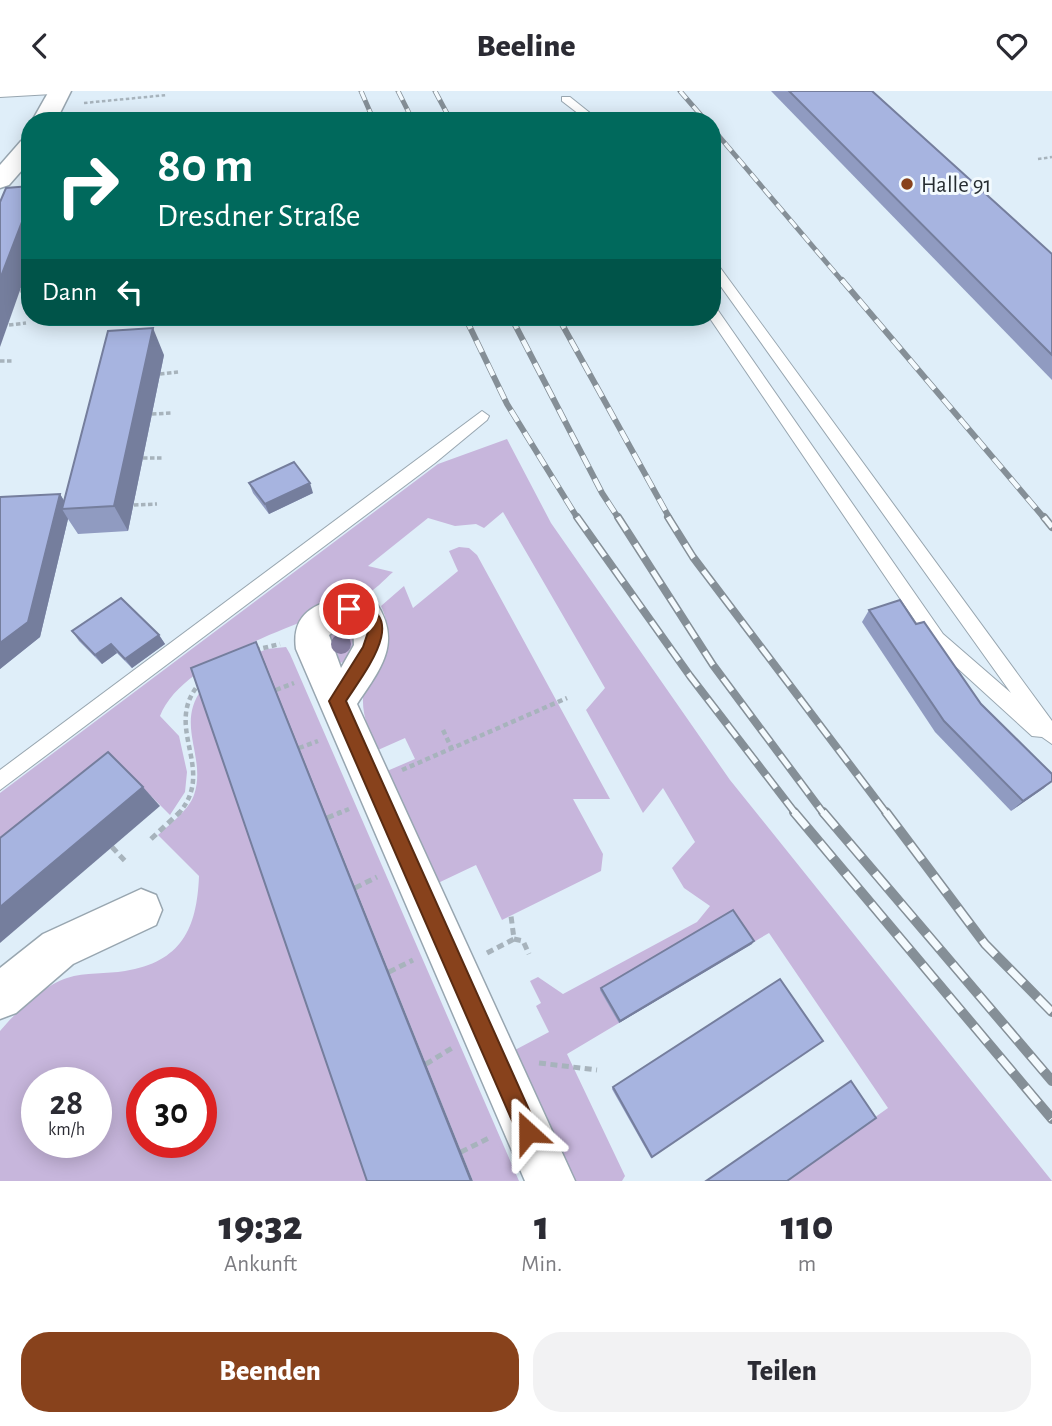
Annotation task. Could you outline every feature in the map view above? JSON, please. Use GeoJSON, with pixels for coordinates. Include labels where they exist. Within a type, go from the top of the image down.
{"type":"FeatureCollection","features":[{"type":"Feature","properties":{"kind":"main road"},"geometry":{"type":"LineString","coordinates":[[53,112],[67,97]]}},
{"type":"Feature","properties":{"kind":"main road"},"geometry":{"type":"LineString","coordinates":[[0,180],[21,156]]}},
{"type":"Feature","properties":{"kind":"street"},"geometry":{"type":"LineString","coordinates":[[338,701],[371,649],[376,632],[372,620],[363,611],[349,609],[330,615],[311,631],[312,643],[455,969],[475,1051],[550,1181]]}},
{"type":"Feature","properties":{"kind":"street"},"geometry":{"type":"LineString","coordinates":[[0,997],[58,950],[141,910]]}},
{"type":"Feature","properties":{"kind":"lane"},"geometry":{"type":"LineString","coordinates":[[1,94],[52,91]]}},
{"type":"Feature","properties":{"kind":"lane"},"geometry":{"type":"LineString","coordinates":[[563,95],[575,112]]}},
{"type":"Feature","properties":{"kind":"lane"},"geometry":{"type":"LineString","coordinates":[[563,95],[584,112]]}},
{"type":"Feature","properties":{"kind":"lane"},"geometry":{"type":"LineString","coordinates":[[721,277],[1052,736]]}},
{"type":"Feature","properties":{"kind":"lane"},"geometry":{"type":"LineString","coordinates":[[721,325],[937,639],[1052,741]]}},
{"type":"Feature","properties":{"kind":"lane"},"geometry":{"type":"LineString","coordinates":[[0,781],[430,459],[482,416]]}},
{"type":"Feature","properties":{"kind":"path"},"geometry":{"type":"LineString","coordinates":[[67,97],[167,95]]}},
{"type":"Feature","properties":{"kind":"path"},"geometry":{"type":"LineString","coordinates":[[1038,159],[1052,157]]}},
{"type":"Feature","properties":{"kind":"path"},"geometry":{"type":"LineString","coordinates":[[9,325],[21,324]]}},
{"type":"Feature","properties":{"kind":"path"},"geometry":{"type":"LineString","coordinates":[[0,361],[13,361]]}},
{"type":"Feature","properties":{"kind":"path"},"geometry":{"type":"LineString","coordinates":[[160,374],[178,372]]}},
{"type":"Feature","properties":{"kind":"path"},"geometry":{"type":"LineString","coordinates":[[152,414],[171,413]]}},
{"type":"Feature","properties":{"kind":"path"},"geometry":{"type":"LineString","coordinates":[[143,458],[164,458]]}},
{"type":"Feature","properties":{"kind":"path"},"geometry":{"type":"LineString","coordinates":[[134,505],[156,503]]}},
{"type":"Feature","properties":{"kind":"path"},"geometry":{"type":"LineString","coordinates":[[244,656],[271,645],[312,643]]}},
{"type":"Feature","properties":{"kind":"path"},"geometry":{"type":"LineString","coordinates":[[151,839],[177,815],[192,794],[193,768],[182,717],[184,702],[206,679]]}},
{"type":"Feature","properties":{"kind":"path"},"geometry":{"type":"LineString","coordinates":[[373,782],[567,698]]}},
{"type":"Feature","properties":{"kind":"path"},"geometry":{"type":"LineString","coordinates":[[443,730],[452,749]]}},
{"type":"Feature","properties":{"kind":"path"},"geometry":{"type":"LineString","coordinates":[[112,847],[125,861]]}},
{"type":"Feature","properties":{"kind":"path"},"geometry":{"type":"LineString","coordinates":[[511,916],[514,939]]}},
{"type":"Feature","properties":{"kind":"path"},"geometry":{"type":"LineString","coordinates":[[455,969],[514,939],[523,941],[529,954]]}},
{"type":"Feature","properties":{"kind":"path"},"geometry":{"type":"LineString","coordinates":[[426,1064],[475,1051],[597,1070]]}},
{"type":"Feature","properties":{"kind":"path"},"geometry":{"type":"LineString","coordinates":[[461,1152],[494,1135]]}},
{"type":"Feature","properties":{"kind":"shaded area"},"geometry":{"type":"Polygon","coordinates":[[[507,439],[551,523],[730,780],[1052,1181],[785,1181],[888,1108],[769,933],[752,943],[731,913],[619,1023],[567,1054],[625,1176],[622,1181],[575,1181],[515,1050],[549,1032],[536,1006],[541,1003],[530,981],[538,977],[563,994],[697,922],[710,906],[684,888],[672,868],[695,842],[663,788],[643,813],[586,710],[605,688],[503,512],[484,528],[476,524],[455,526],[428,518],[368,566],[393,572],[368,594],[220,659],[194,676],[173,695],[160,716],[179,736],[187,772],[185,792],[170,815],[125,770],[0,872],[0,793],[438,464],[507,439]]]}},
{"type":"Feature","properties":{"kind":"shaded area"},"geometry":{"type":"Polygon","coordinates":[[[459,547],[469,548],[477,555],[610,799],[573,799],[603,854],[601,871],[502,920],[476,865],[438,883],[387,771],[415,759],[405,738],[378,750],[364,711],[366,685],[385,643],[387,632],[381,606],[404,586],[413,608],[458,571],[449,551],[459,547]]]}},
{"type":"Feature","properties":{"kind":"shaded area"},"geometry":{"type":"Polygon","coordinates":[[[348,622],[362,633],[347,662],[337,663],[325,631],[348,622]]]}},
{"type":"Feature","properties":{"kind":"shaded area"},"geometry":{"type":"Polygon","coordinates":[[[286,647],[519,1181],[473,1181],[266,665],[245,658],[267,649],[286,647]]]}},
{"type":"Feature","properties":{"kind":"shaded area"},"geometry":{"type":"Polygon","coordinates":[[[202,689],[374,1181],[0,1181],[0,1031],[31,1000],[58,982],[81,975],[144,967],[172,951],[189,927],[198,895],[199,876],[158,835],[184,811],[194,795],[197,767],[191,715],[194,702],[202,689]]]}},
{"type":"Feature","properties":{"kind":"building","name":"Halle 91"},"geometry":{"type":"Polygon","coordinates":[[[789,91],[872,91],[1052,254],[1052,355],[789,91]]]}},
{"type":"Feature","properties":{"kind":"building"},"geometry":{"type":"Polygon","coordinates":[[[21,187],[21,224],[0,279],[0,202],[6,188],[21,187]]]}},
{"type":"Feature","properties":{"kind":"building"},"geometry":{"type":"Polygon","coordinates":[[[153,328],[114,506],[62,509],[108,331],[153,328]]]}},
{"type":"Feature","properties":{"kind":"building"},"geometry":{"type":"Polygon","coordinates":[[[294,462],[310,483],[265,504],[249,483],[294,462]]]}},
{"type":"Feature","properties":{"kind":"building"},"geometry":{"type":"Polygon","coordinates":[[[60,494],[28,622],[0,643],[0,497],[60,494]]]}},
{"type":"Feature","properties":{"kind":"building"},"geometry":{"type":"Polygon","coordinates":[[[121,598],[159,635],[125,659],[111,644],[95,655],[72,631],[121,598]]]}},
{"type":"Feature","properties":{"kind":"building"},"geometry":{"type":"Polygon","coordinates":[[[900,600],[916,624],[924,622],[981,704],[1052,774],[1052,781],[1023,801],[944,721],[869,610],[900,600]]]}},
{"type":"Feature","properties":{"kind":"building"},"geometry":{"type":"Polygon","coordinates":[[[256,642],[471,1181],[367,1181],[191,668],[256,642]]]}},
{"type":"Feature","properties":{"kind":"building"},"geometry":{"type":"Polygon","coordinates":[[[108,752],[143,787],[0,907],[0,838],[108,752]]]}},
{"type":"Feature","properties":{"kind":"building"},"geometry":{"type":"Polygon","coordinates":[[[733,910],[754,941],[620,1021],[601,988],[733,910]]]}},
{"type":"Feature","properties":{"kind":"building"},"geometry":{"type":"Polygon","coordinates":[[[780,979],[823,1041],[652,1157],[613,1087],[780,979]]]}},
{"type":"Feature","properties":{"kind":"building"},"geometry":{"type":"Polygon","coordinates":[[[851,1081],[876,1118],[787,1181],[706,1181],[851,1081]]]}},
{"type":"Feature","properties":{"kind":"railway"},"geometry":{"type":"LineString","coordinates":[[361,91],[370,112]]}},
{"type":"Feature","properties":{"kind":"railway"},"geometry":{"type":"LineString","coordinates":[[398,91],[408,112]]}},
{"type":"Feature","properties":{"kind":"railway"},"geometry":{"type":"LineString","coordinates":[[435,91],[446,112]]}},
{"type":"Feature","properties":{"kind":"railway"},"geometry":{"type":"LineString","coordinates":[[680,91],[698,112]]}},
{"type":"Feature","properties":{"kind":"railway"},"geometry":{"type":"LineString","coordinates":[[721,139],[843,282]]}},
{"type":"Feature","properties":{"kind":"railway"},"geometry":{"type":"LineString","coordinates":[[842,280],[1045,519]]}},
{"type":"Feature","properties":{"kind":"railway"},"geometry":{"type":"LineString","coordinates":[[469,326],[507,404],[578,519]]}},
{"type":"Feature","properties":{"kind":"railway"},"geometry":{"type":"LineString","coordinates":[[516,326],[602,493],[619,519]]}},
{"type":"Feature","properties":{"kind":"railway"},"geometry":{"type":"LineString","coordinates":[[563,326],[670,519]]}},
{"type":"Feature","properties":{"kind":"railway"},"geometry":{"type":"LineString","coordinates":[[577,517],[690,676],[796,814]]}},
{"type":"Feature","properties":{"kind":"railway"},"geometry":{"type":"LineString","coordinates":[[618,517],[713,665],[824,814]]}},
{"type":"Feature","properties":{"kind":"railway"},"geometry":{"type":"LineString","coordinates":[[668,517],[693,557],[887,814]]}},
{"type":"Feature","properties":{"kind":"railway"},"geometry":{"type":"LineString","coordinates":[[1044,517],[1052,527]]}},
{"type":"Feature","properties":{"kind":"railway"},"geometry":{"type":"LineString","coordinates":[[794,812],[1052,1119]]}},
{"type":"Feature","properties":{"kind":"railway"},"geometry":{"type":"LineString","coordinates":[[823,812],[1052,1081]]}},
{"type":"Feature","properties":{"kind":"railway"},"geometry":{"type":"LineString","coordinates":[[886,812],[985,944],[1052,1012]]}},
{"type":"Feature","properties":{"kind":"place","name":"Halle 91"},"geometry":{"type":"Point","coordinates":[907,184]}},
{"type":"Feature","properties":{"kind":"route"},"geometry":{"type":"LineString","coordinates":[[349,609],[363,611],[372,620],[376,632],[371,649],[338,701],[528,1132]]}}]}
